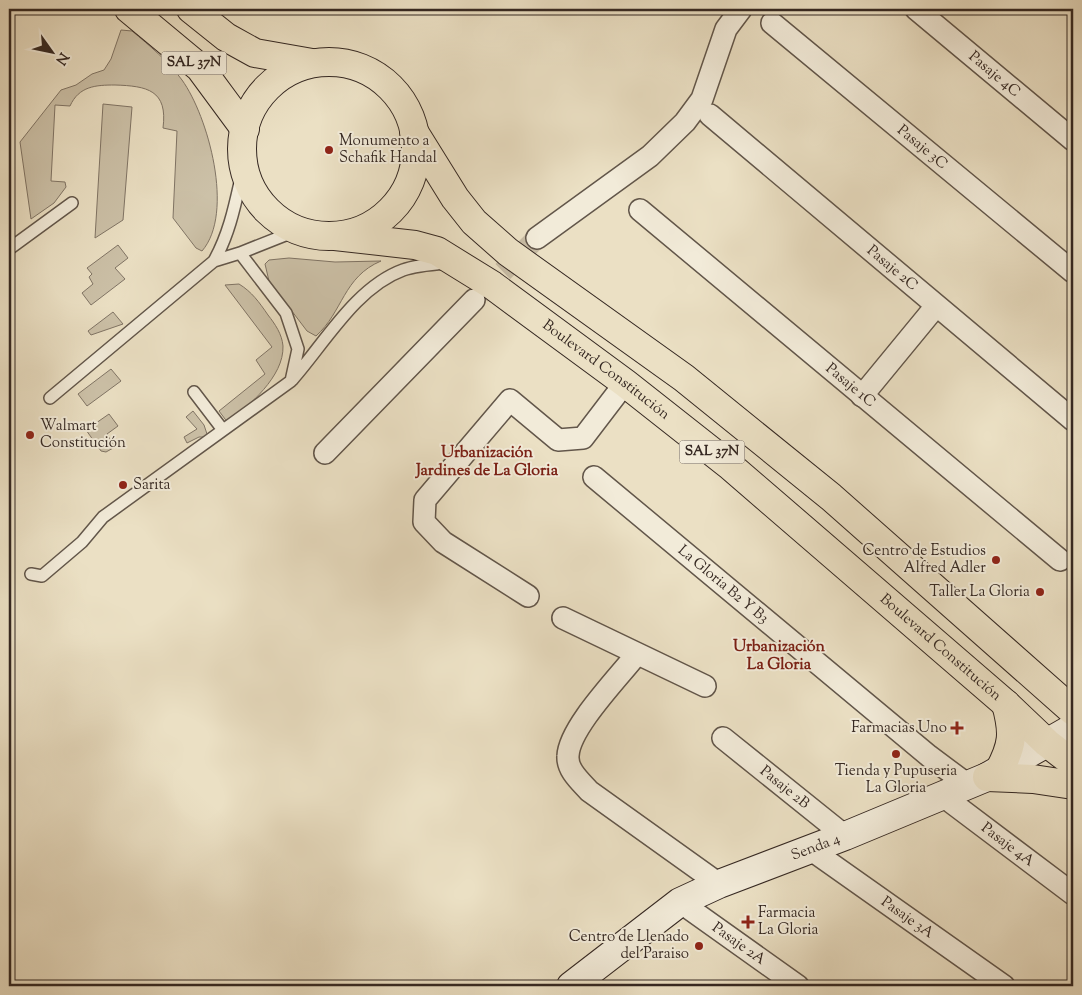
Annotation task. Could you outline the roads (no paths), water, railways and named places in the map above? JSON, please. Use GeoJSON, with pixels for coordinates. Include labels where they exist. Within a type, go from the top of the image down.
{"type":"FeatureCollection","features":[{"type":"Feature","properties":{"kind":"highway","name":"SAL 37N"},"geometry":{"type":"LineString","coordinates":[[129,9],[200,68],[244,130]]}},
{"type":"Feature","properties":{"kind":"highway","name":"SAL 37N"},"geometry":{"type":"LineString","coordinates":[[191,9],[226,37],[255,53],[316,63],[344,64],[362,69],[379,78],[399,98],[408,114],[414,132],[455,198],[474,222],[508,252],[684,378],[831,497],[1032,672],[1073,711]]}},
{"type":"Feature","properties":{"kind":"highway","name":"SAL 37N"},"geometry":{"type":"LineString","coordinates":[[316,63],[287,73],[270,86],[257,101],[244,130],[244,165],[250,186],[262,205],[278,220],[298,230],[316,235],[335,236],[354,232],[372,224],[388,212],[401,198],[410,180],[415,161],[414,132]]}},
{"type":"Feature","properties":{"kind":"highway","name":"Boulevard Constitución"},"geometry":{"type":"LineString","coordinates":[[335,236],[416,245],[437,251],[492,285],[625,383],[728,465],[1006,704],[1047,744],[1073,763]]}},
{"type":"Feature","properties":{"kind":"highway"},"geometry":{"type":"LineString","coordinates":[[1032,672],[1073,690]]}},
{"type":"Feature","properties":{"kind":"highway"},"geometry":{"type":"LineString","coordinates":[[985,778],[1009,752],[1013,728],[1006,704]]}},
{"type":"Feature","properties":{"kind":"highway"},"geometry":{"type":"LineString","coordinates":[[985,778],[1033,779],[1073,785]]}},
{"type":"Feature","properties":{"kind":"street"},"geometry":{"type":"LineString","coordinates":[[537,238],[650,156],[685,122],[702,99],[726,29],[741,9]]}},
{"type":"Feature","properties":{"kind":"street","name":"Pasaje 4C"},"geometry":{"type":"LineString","coordinates":[[916,9],[1073,140]]}},
{"type":"Feature","properties":{"kind":"street","name":"Pasaje 3C"},"geometry":{"type":"LineString","coordinates":[[772,22],[1073,272]]}},
{"type":"Feature","properties":{"kind":"street","name":"Pasaje 2C"},"geometry":{"type":"LineString","coordinates":[[710,115],[1073,420]]}},
{"type":"Feature","properties":{"kind":"street","name":"Pasaje 1C"},"geometry":{"type":"LineString","coordinates":[[640,210],[1060,560]]}},
{"type":"Feature","properties":{"kind":"street"},"geometry":{"type":"LineString","coordinates":[[325,453],[474,300]]}},
{"type":"Feature","properties":{"kind":"street"},"geometry":{"type":"LineString","coordinates":[[862,396],[936,306]]}},
{"type":"Feature","properties":{"kind":"street"},"geometry":{"type":"LineString","coordinates":[[528,596],[443,542],[424,522],[425,500],[510,400],[558,440],[583,438],[625,383]]}},
{"type":"Feature","properties":{"kind":"street","name":"La Gloria B2 Y B3"},"geometry":{"type":"LineString","coordinates":[[594,477],[930,756],[985,778]]}},
{"type":"Feature","properties":{"kind":"street"},"geometry":{"type":"LineString","coordinates":[[563,618],[636,655],[705,686]]}},
{"type":"Feature","properties":{"kind":"street"},"geometry":{"type":"LineString","coordinates":[[636,655],[580,725],[571,741],[567,757],[573,774],[589,791],[719,884]]}},
{"type":"Feature","properties":{"kind":"street","name":"Senda 4"},"geometry":{"type":"LineString","coordinates":[[584,983],[680,902],[719,884],[845,836],[985,778],[1073,728]]}},
{"type":"Feature","properties":{"kind":"street","name":"Pasaje 2B"},"geometry":{"type":"LineString","coordinates":[[724,738],[845,836]]}},
{"type":"Feature","properties":{"kind":"street","name":"Pasaje 4A"},"geometry":{"type":"LineString","coordinates":[[943,796],[1073,894]]}},
{"type":"Feature","properties":{"kind":"street","name":"Pasaje 3A"},"geometry":{"type":"LineString","coordinates":[[810,849],[1004,986]]}},
{"type":"Feature","properties":{"kind":"street","name":"Pasaje 2A"},"geometry":{"type":"LineString","coordinates":[[680,902],[798,986]]}},
{"type":"Feature","properties":{"kind":"lane"},"geometry":{"type":"LineString","coordinates":[[50,398],[214,261],[224,243],[231,222],[244,165]]}},
{"type":"Feature","properties":{"kind":"lane"},"geometry":{"type":"LineString","coordinates":[[9,249],[72,203]]}},
{"type":"Feature","properties":{"kind":"lane"},"geometry":{"type":"LineString","coordinates":[[214,261],[298,230]]}},
{"type":"Feature","properties":{"kind":"lane"},"geometry":{"type":"LineString","coordinates":[[240,253],[286,313],[298,349],[291,381]]}},
{"type":"Feature","properties":{"kind":"lane"},"geometry":{"type":"LineString","coordinates":[[31,574],[42,576],[48,572],[82,542],[103,517],[291,381],[348,312],[382,280],[404,269],[455,262]]}},
{"type":"Feature","properties":{"kind":"lane"},"geometry":{"type":"LineString","coordinates":[[194,392],[223,430]]}},
{"type":"Feature","properties":{"kind":"tunnel"},"geometry":{"type":"LineString","coordinates":[[480,294],[537,238]]}},
{"type":"Feature","properties":{"kind":"place","name":"Monumento a Schafik Handal"},"geometry":{"type":"Point","coordinates":[329,150]}},
{"type":"Feature","properties":{"kind":"place","name":"Walmart Constitución"},"geometry":{"type":"Point","coordinates":[30,435]}},
{"type":"Feature","properties":{"kind":"place","name":"Sarita"},"geometry":{"type":"Point","coordinates":[123,485]}},
{"type":"Feature","properties":{"kind":"place","name":"Centro de Estudios Alfred Adler"},"geometry":{"type":"Point","coordinates":[996,560]}},
{"type":"Feature","properties":{"kind":"place","name":"Taller La Gloria"},"geometry":{"type":"Point","coordinates":[1040,592]}},
{"type":"Feature","properties":{"kind":"place","name":"Farmacias Uno"},"geometry":{"type":"Point","coordinates":[957,728]}},
{"type":"Feature","properties":{"kind":"place","name":"Tienda y Pupuseria La Gloria"},"geometry":{"type":"Point","coordinates":[896,754]}},
{"type":"Feature","properties":{"kind":"place","name":"Farmacia La Gloria"},"geometry":{"type":"Point","coordinates":[748,922]}},
{"type":"Feature","properties":{"kind":"place","name":"Centro de Llenado del Paraiso"},"geometry":{"type":"Point","coordinates":[699,946]}},
{"type":"Feature","properties":{"kind":"district","name":"Urbanización Jardines de La Gloria"},"geometry":{"type":"Point","coordinates":[487,462]}},
{"type":"Feature","properties":{"kind":"district","name":"Urbanización La Gloria"},"geometry":{"type":"Point","coordinates":[779,656]}}]}
